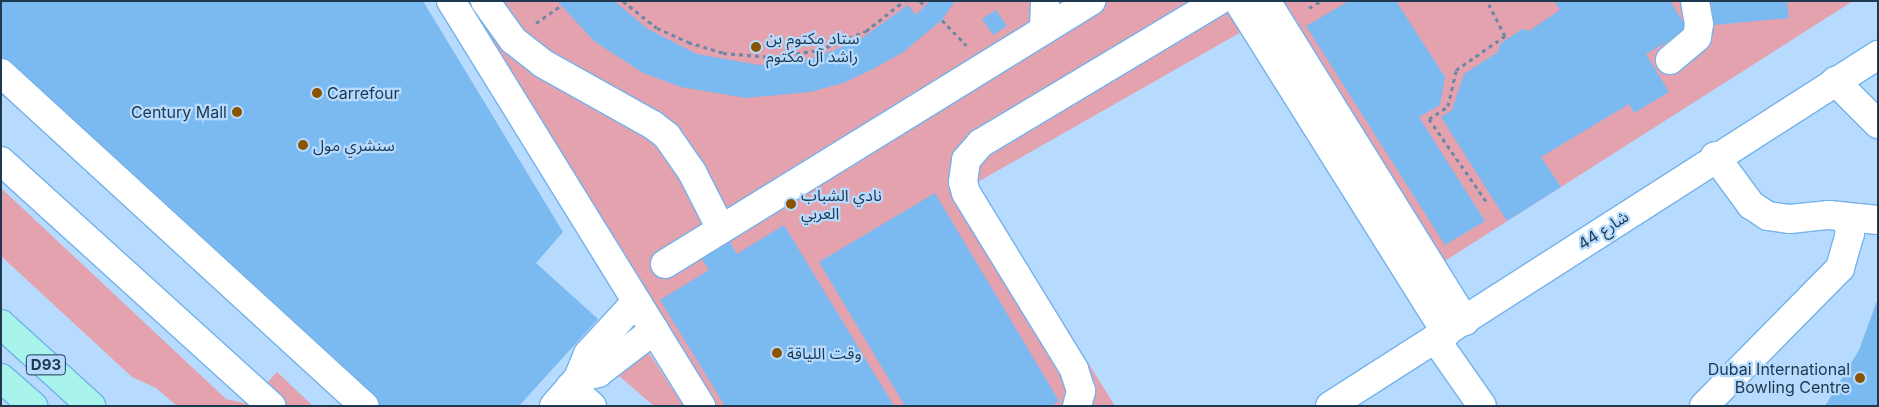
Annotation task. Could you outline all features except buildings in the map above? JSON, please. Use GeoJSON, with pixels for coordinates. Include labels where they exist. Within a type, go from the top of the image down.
{"type":"FeatureCollection","features":[{"type":"Feature","properties":{"kind":"main road","name":"D93"},"geometry":{"type":"LineString","coordinates":[[1,324],[91,406]]}},
{"type":"Feature","properties":{"kind":"main road"},"geometry":{"type":"LineString","coordinates":[[1,378],[33,406]]}},
{"type":"Feature","properties":{"kind":"street"},"geometry":{"type":"LineString","coordinates":[[450,1],[701,406]]}},
{"type":"Feature","properties":{"kind":"street"},"geometry":{"type":"LineString","coordinates":[[485,1],[513,40],[542,63],[653,125],[667,136],[692,172],[721,230]]}},
{"type":"Feature","properties":{"kind":"street"},"geometry":{"type":"LineString","coordinates":[[1044,30],[1045,1]]}},
{"type":"Feature","properties":{"kind":"street"},"geometry":{"type":"LineString","coordinates":[[665,264],[1091,1]]}},
{"type":"Feature","properties":{"kind":"street"},"geometry":{"type":"LineString","coordinates":[[1077,406],[1081,391],[1074,369],[971,203],[963,182],[963,171],[969,155],[981,143],[1218,1]]}},
{"type":"Feature","properties":{"kind":"street"},"geometry":{"type":"LineString","coordinates":[[1238,1],[1449,331]]}},
{"type":"Feature","properties":{"kind":"street"},"geometry":{"type":"LineString","coordinates":[[1266,1],[1449,331],[1482,406]]}},
{"type":"Feature","properties":{"kind":"street"},"geometry":{"type":"LineString","coordinates":[[1670,60],[1697,37],[1699,24],[1695,1]]}},
{"type":"Feature","properties":{"kind":"street","name":"شارع 44"},"geometry":{"type":"LineString","coordinates":[[1330,406],[1449,331],[1715,156],[1878,55]]}},
{"type":"Feature","properties":{"kind":"street"},"geometry":{"type":"LineString","coordinates":[[1,73],[365,406]]}},
{"type":"Feature","properties":{"kind":"street"},"geometry":{"type":"LineString","coordinates":[[1835,81],[1878,124]]}},
{"type":"Feature","properties":{"kind":"street"},"geometry":{"type":"LineString","coordinates":[[1715,156],[1751,206],[1779,218],[1848,217],[1878,220]]}},
{"type":"Feature","properties":{"kind":"street"},"geometry":{"type":"LineString","coordinates":[[1,161],[271,406]]}},
{"type":"Feature","properties":{"kind":"street"},"geometry":{"type":"LineString","coordinates":[[1704,406],[1840,268],[1850,234],[1848,217]]}},
{"type":"Feature","properties":{"kind":"street"},"geometry":{"type":"LineString","coordinates":[[567,390],[588,354],[636,302]]}},
{"type":"Feature","properties":{"kind":"street"},"geometry":{"type":"LineString","coordinates":[[567,390],[598,373],[654,330]]}},
{"type":"Feature","properties":{"kind":"street"},"geometry":{"type":"LineString","coordinates":[[567,390],[592,406]]}},
{"type":"Feature","properties":{"kind":"path"},"geometry":{"type":"LineString","coordinates":[[623,1],[658,28],[688,42],[723,53],[772,57],[819,50],[866,31],[904,1]]}},
{"type":"Feature","properties":{"kind":"path"},"geometry":{"type":"LineString","coordinates":[[920,1],[926,6]]}},
{"type":"Feature","properties":{"kind":"path"},"geometry":{"type":"LineString","coordinates":[[1309,8],[1321,1]]}},
{"type":"Feature","properties":{"kind":"path"},"geometry":{"type":"LineString","coordinates":[[1486,201],[1429,119],[1448,106],[1456,70],[1505,36],[1487,1]]}},
{"type":"Feature","properties":{"kind":"shaded area","name":"نادي الشباب العربي"},"geometry":{"type":"Polygon","coordinates":[[[466,1],[1853,1],[1440,264],[1243,31],[976,183],[1115,406],[716,406],[466,1]]]}},
{"type":"Feature","properties":{"kind":"shaded area"},"geometry":{"type":"Polygon","coordinates":[[[1,188],[226,399],[257,406],[177,406],[156,388],[132,377],[1,256],[1,188]]]}},
{"type":"Feature","properties":{"kind":"shaded area"},"geometry":{"type":"Polygon","coordinates":[[[643,344],[684,406],[654,406],[611,369],[643,344]]]}},
{"type":"Feature","properties":{"kind":"shaded area"},"geometry":{"type":"Polygon","coordinates":[[[277,372],[313,406],[284,406],[264,386],[277,372]]]}},
{"type":"Feature","properties":{"kind":"place","name":"ستاد مكتوم بن راشد آل مكتوم"},"geometry":{"type":"Point","coordinates":[756,47]}},
{"type":"Feature","properties":{"kind":"place","name":"Carrefour"},"geometry":{"type":"Point","coordinates":[317,93]}},
{"type":"Feature","properties":{"kind":"place","name":"Century Mall"},"geometry":{"type":"Point","coordinates":[237,112]}},
{"type":"Feature","properties":{"kind":"place","name":"سنشري مول"},"geometry":{"type":"Point","coordinates":[303,145]}},
{"type":"Feature","properties":{"kind":"place","name":"نادي الشباب العربي"},"geometry":{"type":"Point","coordinates":[791,204]}},
{"type":"Feature","properties":{"kind":"place","name":"وقت اللياقة"},"geometry":{"type":"Point","coordinates":[777,353]}},
{"type":"Feature","properties":{"kind":"place","name":"Dubai International Bowling Centre"},"geometry":{"type":"Point","coordinates":[1860,378]}}]}
